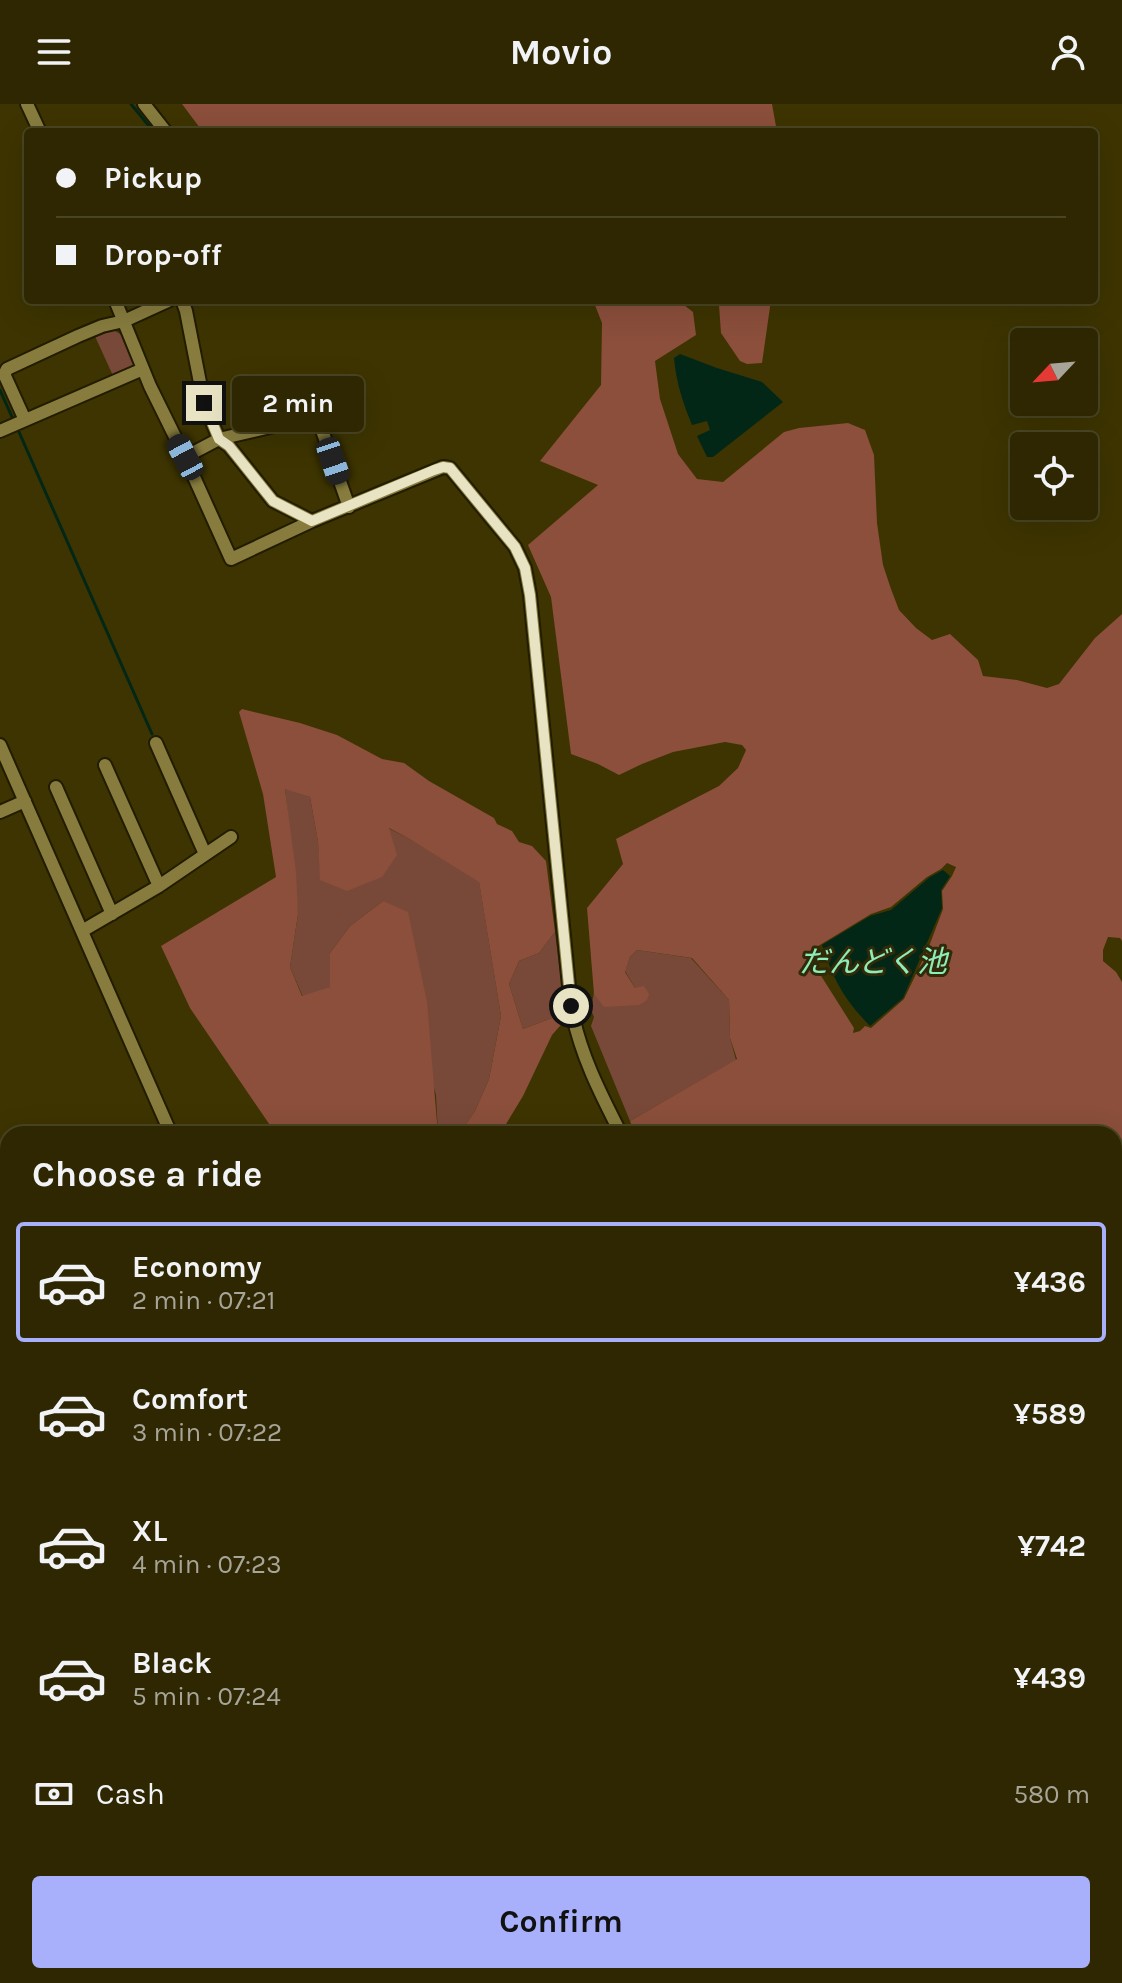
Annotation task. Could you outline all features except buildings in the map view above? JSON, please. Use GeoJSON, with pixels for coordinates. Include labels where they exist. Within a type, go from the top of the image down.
{"type":"FeatureCollection","features":[{"type":"Feature","properties":{"kind":"street"},"geometry":{"type":"LineString","coordinates":[[27,104],[38,128]]}},
{"type":"Feature","properties":{"kind":"street"},"geometry":{"type":"LineString","coordinates":[[144,104],[163,128]]}},
{"type":"Feature","properties":{"kind":"street"},"geometry":{"type":"LineString","coordinates":[[117,304],[143,369],[231,559],[312,521],[443,467],[450,468],[515,547],[525,568],[530,595],[571,1006],[587,1063],[617,1126]]}},
{"type":"Feature","properties":{"kind":"street"},"geometry":{"type":"LineString","coordinates":[[25,420],[5,376],[6,370],[78,336],[124,321],[161,304]]}},
{"type":"Feature","properties":{"kind":"street"},"geometry":{"type":"LineString","coordinates":[[183,304],[204,403],[219,439],[229,446],[273,501],[312,521]]}},
{"type":"Feature","properties":{"kind":"street"},"geometry":{"type":"LineString","coordinates":[[0,431],[143,369]]}},
{"type":"Feature","properties":{"kind":"street"},"geometry":{"type":"LineString","coordinates":[[185,457],[219,439],[317,416],[349,507]]}},
{"type":"Feature","properties":{"kind":"street"},"geometry":{"type":"LineString","coordinates":[[156,743],[205,854]]}},
{"type":"Feature","properties":{"kind":"street"},"geometry":{"type":"LineString","coordinates":[[0,745],[167,1126]]}},
{"type":"Feature","properties":{"kind":"street"},"geometry":{"type":"LineString","coordinates":[[105,765],[159,886]]}},
{"type":"Feature","properties":{"kind":"street"},"geometry":{"type":"LineString","coordinates":[[56,787],[112,914]]}},
{"type":"Feature","properties":{"kind":"street"},"geometry":{"type":"LineString","coordinates":[[0,812],[25,801]]}},
{"type":"Feature","properties":{"kind":"street"},"geometry":{"type":"LineString","coordinates":[[82,931],[159,886],[231,837]]}},
{"type":"Feature","properties":{"kind":"shaded area"},"geometry":{"type":"Polygon","coordinates":[[[182,104],[772,104],[776,128],[200,128],[182,104]]]}},
{"type":"Feature","properties":{"kind":"shaded area"},"geometry":{"type":"Polygon","coordinates":[[[595,304],[683,304],[693,312],[696,335],[655,361],[660,399],[678,454],[697,479],[723,482],[784,432],[848,423],[865,430],[874,455],[877,523],[883,565],[899,610],[932,640],[950,634],[978,660],[983,676],[1047,688],[1059,684],[1095,638],[1122,614],[1122,941],[1108,937],[1103,961],[1122,982],[1122,1126],[632,1126],[630,1121],[737,1059],[730,1038],[729,1000],[692,958],[637,950],[630,957],[625,972],[635,988],[644,986],[649,994],[647,1000],[639,1005],[604,1007],[594,994],[587,908],[623,864],[616,839],[719,786],[738,768],[746,750],[742,745],[725,742],[673,752],[619,775],[571,754],[551,597],[528,545],[598,485],[540,461],[601,385],[602,323],[595,304]],[[947,863],[891,907],[871,914],[810,951],[818,971],[854,1028],[853,1033],[865,1026],[871,1028],[904,999],[928,949],[943,909],[942,891],[956,867],[947,863]]]}},
{"type":"Feature","properties":{"kind":"shaded area"},"geometry":{"type":"Polygon","coordinates":[[[770,304],[762,363],[740,361],[721,333],[719,305],[770,304]]]}},
{"type":"Feature","properties":{"kind":"shaded area"},"geometry":{"type":"Polygon","coordinates":[[[112,329],[125,337],[135,361],[132,370],[114,378],[94,334],[112,329]]]}},
{"type":"Feature","properties":{"kind":"shaded area"},"geometry":{"type":"Polygon","coordinates":[[[242,709],[300,723],[337,735],[382,759],[404,763],[494,818],[497,824],[512,831],[519,842],[532,846],[546,861],[555,932],[539,953],[519,961],[509,984],[523,1029],[565,1013],[567,1018],[552,1035],[505,1126],[465,1126],[489,1079],[501,1016],[479,882],[389,828],[397,855],[382,877],[347,891],[320,880],[318,842],[310,797],[285,789],[298,914],[290,967],[302,996],[330,987],[330,953],[350,926],[383,901],[408,912],[427,1002],[437,1126],[271,1126],[190,1008],[161,946],[276,877],[263,794],[239,712],[242,709]]]}},
{"type":"Feature","properties":{"kind":"shaded area"},"geometry":{"type":"Polygon","coordinates":[[[285,788],[310,797],[321,880],[388,828],[479,881],[501,1016],[489,1079],[465,1126],[438,1126],[436,1095],[383,901],[350,926],[330,953],[331,987],[303,997],[290,967],[298,914],[285,788]]]}},
{"type":"Feature","properties":{"kind":"shaded area"},"geometry":{"type":"Polygon","coordinates":[[[555,932],[565,1013],[523,1029],[509,984],[519,961],[539,953],[555,932]]]}},
{"type":"Feature","properties":{"kind":"shaded area"},"geometry":{"type":"Polygon","coordinates":[[[637,950],[691,958],[729,1000],[730,1038],[736,1060],[630,1121],[591,1026],[594,1017],[591,1010],[594,992],[635,988],[625,971],[630,957],[637,950]]]}},
{"type":"Feature","properties":{"kind":"water"},"geometry":{"type":"Polygon","coordinates":[[[680,354],[762,382],[783,402],[713,457],[707,457],[697,436],[710,430],[707,421],[692,425],[675,367],[674,358],[680,354]]]}},
{"type":"Feature","properties":{"kind":"water","name":"だんどく池"},"geometry":{"type":"Polygon","coordinates":[[[943,870],[950,876],[941,890],[942,908],[903,998],[870,1026],[841,989],[822,945],[870,916],[891,910],[943,870]]]}},
{"type":"Feature","properties":{"kind":"waterway"},"geometry":{"type":"LineString","coordinates":[[131,104],[151,128]]}},
{"type":"Feature","properties":{"kind":"waterway"},"geometry":{"type":"LineString","coordinates":[[0,390],[12,417]]}},
{"type":"Feature","properties":{"kind":"waterway"},"geometry":{"type":"LineString","coordinates":[[19,432],[152,734]]}},
{"type":"Feature","properties":{"kind":"route"},"geometry":{"type":"LineString","coordinates":[[204,403],[219,439],[229,446],[273,501],[312,521],[443,467],[450,468],[515,547],[525,568],[530,595],[571,1006]]}}]}
